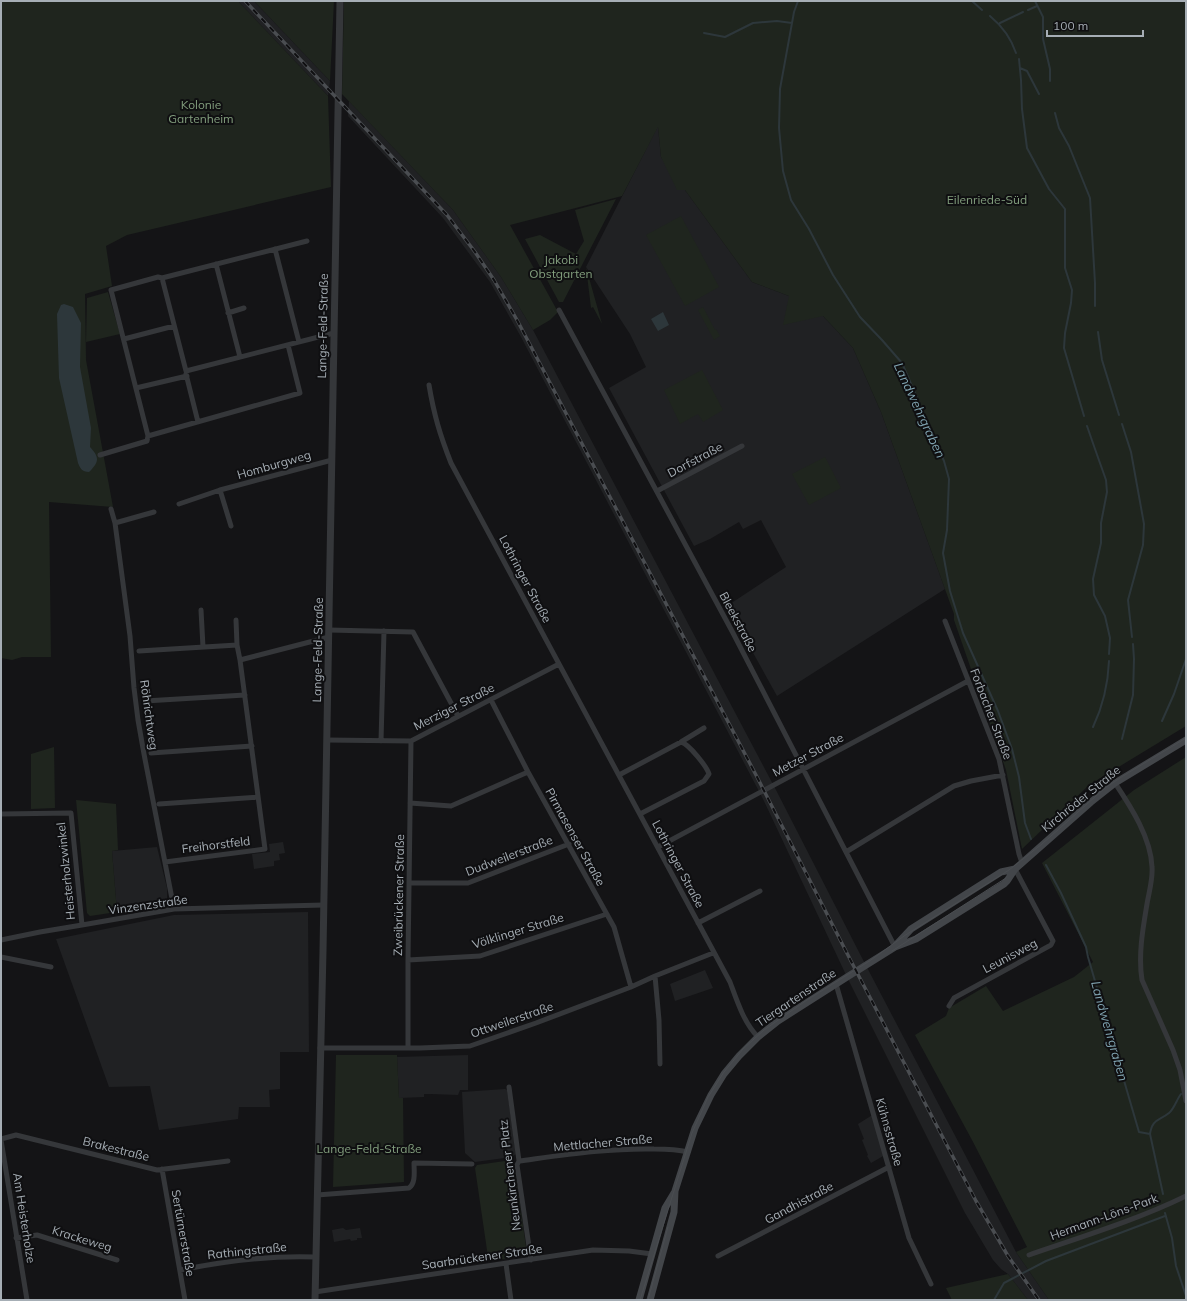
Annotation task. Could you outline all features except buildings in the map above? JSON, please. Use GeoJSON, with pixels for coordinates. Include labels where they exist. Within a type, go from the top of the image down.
{"type":"FeatureCollection","features":[{"type":"Feature","properties":{"kind":"main road","name":"Kirchröder Straße"},"geometry":{"type":"LineString","coordinates":[[1015,869],[1091,802],[1116,783],[1186,740]]}},
{"type":"Feature","properties":{"kind":"main road","name":"Tiergartenstraße"},"geometry":{"type":"LineString","coordinates":[[895,947],[911,929],[1001,872],[1015,869]]}},
{"type":"Feature","properties":{"kind":"main road","name":"Tiergartenstraße"},"geometry":{"type":"LineString","coordinates":[[639,1300],[665,1208],[675,1191],[695,1128],[711,1095],[729,1068],[758,1037],[778,1021],[895,947],[916,939],[1004,884],[1008,881],[1015,869]]}},
{"type":"Feature","properties":{"kind":"main road","name":"Tiergartenstraße"},"geometry":{"type":"LineString","coordinates":[[650,1300],[674,1212],[675,1191]]}},
{"type":"Feature","properties":{"kind":"street","name":"Lange-Feld-Straße"},"geometry":{"type":"LineString","coordinates":[[315,1300],[324,905],[340,1]]}},
{"type":"Feature","properties":{"kind":"street"},"geometry":{"type":"LineString","coordinates":[[100,455],[147,441],[148,436],[111,290],[158,277],[162,278],[307,241]]}},
{"type":"Feature","properties":{"kind":"street"},"geometry":{"type":"LineString","coordinates":[[274,249],[299,342]]}},
{"type":"Feature","properties":{"kind":"street"},"geometry":{"type":"LineString","coordinates":[[216,264],[240,357]]}},
{"type":"Feature","properties":{"kind":"street"},"geometry":{"type":"LineString","coordinates":[[162,278],[198,422]]}},
{"type":"Feature","properties":{"kind":"street"},"geometry":{"type":"LineString","coordinates":[[228,313],[244,308]]}},
{"type":"Feature","properties":{"kind":"street","name":"Bleekstraße"},"geometry":{"type":"LineString","coordinates":[[559,310],[733,633],[895,947]]}},
{"type":"Feature","properties":{"kind":"street"},"geometry":{"type":"LineString","coordinates":[[124,339],[174,326]]}},
{"type":"Feature","properties":{"kind":"street"},"geometry":{"type":"LineString","coordinates":[[136,388],[240,357],[334,333]]}},
{"type":"Feature","properties":{"kind":"street"},"geometry":{"type":"LineString","coordinates":[[148,436],[300,393],[288,345]]}},
{"type":"Feature","properties":{"kind":"street","name":"Lothringer Straße"},"geometry":{"type":"LineString","coordinates":[[430,385],[434,416],[451,463],[658,847],[713,953],[730,982],[739,1007],[750,1029],[758,1037]]}},
{"type":"Feature","properties":{"kind":"street","name":"Dorfstraße"},"geometry":{"type":"LineString","coordinates":[[657,491],[742,446]]}},
{"type":"Feature","properties":{"kind":"street","name":"Homburgweg"},"geometry":{"type":"LineString","coordinates":[[179,504],[220,490],[332,460]]}},
{"type":"Feature","properties":{"kind":"street"},"geometry":{"type":"LineString","coordinates":[[220,490],[230,526]]}},
{"type":"Feature","properties":{"kind":"street","name":"Röhrichtweg"},"geometry":{"type":"LineString","coordinates":[[111,509],[129,628],[138,714],[144,754],[174,909]]}},
{"type":"Feature","properties":{"kind":"street"},"geometry":{"type":"LineString","coordinates":[[114,523],[154,512]]}},
{"type":"Feature","properties":{"kind":"street"},"geometry":{"type":"LineString","coordinates":[[201,610],[203,647]]}},
{"type":"Feature","properties":{"kind":"street","name":"Freihorstfeld"},"geometry":{"type":"LineString","coordinates":[[165,862],[265,849],[237,645],[236,620]]}},
{"type":"Feature","properties":{"kind":"street","name":"Forbacher Straße"},"geometry":{"type":"LineString","coordinates":[[945,621],[999,759],[1022,863]]}},
{"type":"Feature","properties":{"kind":"street"},"geometry":{"type":"LineString","coordinates":[[381,741],[384,631]]}},
{"type":"Feature","properties":{"kind":"street"},"geometry":{"type":"LineString","coordinates":[[240,660],[329,634],[384,631],[413,632],[458,716]]}},
{"type":"Feature","properties":{"kind":"street"},"geometry":{"type":"LineString","coordinates":[[139,651],[237,645]]}},
{"type":"Feature","properties":{"kind":"street","name":"Merziger Straße"},"geometry":{"type":"LineString","coordinates":[[327,740],[410,741],[559,664]]}},
{"type":"Feature","properties":{"kind":"street","name":"Metzer Straße"},"geometry":{"type":"LineString","coordinates":[[658,847],[968,681]]}},
{"type":"Feature","properties":{"kind":"street"},"geometry":{"type":"LineString","coordinates":[[145,701],[245,695]]}},
{"type":"Feature","properties":{"kind":"street","name":"Pirmasenser Straße"},"geometry":{"type":"LineString","coordinates":[[491,700],[528,772],[614,927],[631,988]]}},
{"type":"Feature","properties":{"kind":"street"},"geometry":{"type":"LineString","coordinates":[[619,776],[682,742],[704,728]]}},
{"type":"Feature","properties":{"kind":"street","name":"Zweibrückener Straße"},"geometry":{"type":"LineString","coordinates":[[408,1048],[410,741]]}},
{"type":"Feature","properties":{"kind":"street","name":"Lothringer Straße"},"geometry":{"type":"LineString","coordinates":[[640,814],[704,780],[709,774],[708,770],[694,753],[685,743],[682,742]]}},
{"type":"Feature","properties":{"kind":"street"},"geometry":{"type":"LineString","coordinates":[[151,753],[252,746]]}},
{"type":"Feature","properties":{"kind":"street"},"geometry":{"type":"LineString","coordinates":[[410,803],[451,806],[528,772]]}},
{"type":"Feature","properties":{"kind":"street"},"geometry":{"type":"LineString","coordinates":[[846,852],[954,786],[971,781],[1003,776]]}},
{"type":"Feature","properties":{"kind":"street"},"geometry":{"type":"LineString","coordinates":[[1116,783],[1141,828],[1151,855],[1152,881],[1142,936],[1140,971],[1142,980],[1173,1050],[1180,1070],[1186,1101]]}},
{"type":"Feature","properties":{"kind":"street"},"geometry":{"type":"LineString","coordinates":[[159,804],[258,797]]}},
{"type":"Feature","properties":{"kind":"street","name":"Heisterholzwinkel"},"geometry":{"type":"LineString","coordinates":[[1,814],[71,813],[82,926]]}},
{"type":"Feature","properties":{"kind":"street","name":"Dudweilerstraße"},"geometry":{"type":"LineString","coordinates":[[409,884],[468,883],[568,844]]}},
{"type":"Feature","properties":{"kind":"street","name":"Leunisweg"},"geometry":{"type":"LineString","coordinates":[[949,1006],[954,998],[1051,945],[1053,941],[1015,869]]}},
{"type":"Feature","properties":{"kind":"street","name":"Lothringer Straße"},"geometry":{"type":"LineString","coordinates":[[698,923],[760,891]]}},
{"type":"Feature","properties":{"kind":"street","name":"Vinzenzstraße"},"geometry":{"type":"LineString","coordinates":[[1,940],[174,909],[324,905]]}},
{"type":"Feature","properties":{"kind":"street","name":"Völklinger Straße"},"geometry":{"type":"LineString","coordinates":[[408,960],[480,956],[607,914]]}},
{"type":"Feature","properties":{"kind":"street","name":"Ottweilerstraße"},"geometry":{"type":"LineString","coordinates":[[320,1048],[470,1046],[631,988],[655,976],[713,953]]}},
{"type":"Feature","properties":{"kind":"street"},"geometry":{"type":"LineString","coordinates":[[1,958],[51,967]]}},
{"type":"Feature","properties":{"kind":"street"},"geometry":{"type":"LineString","coordinates":[[655,976],[659,1020],[660,1064]]}},
{"type":"Feature","properties":{"kind":"street","name":"Kühnsstraße"},"geometry":{"type":"LineString","coordinates":[[836,984],[909,1238],[931,1284]]}},
{"type":"Feature","properties":{"kind":"street","name":"Neunkirchener Platz"},"geometry":{"type":"LineString","coordinates":[[509,1087],[519,1161],[517,1165],[531,1260]]}},
{"type":"Feature","properties":{"kind":"street","name":"Brakestraße"},"geometry":{"type":"LineString","coordinates":[[1,1140],[16,1135],[157,1170],[228,1161]]}},
{"type":"Feature","properties":{"kind":"street","name":"Am Heisterholze"},"geometry":{"type":"LineString","coordinates":[[1,1140],[27,1300]]}},
{"type":"Feature","properties":{"kind":"street","name":"Mettlacher Straße"},"geometry":{"type":"LineString","coordinates":[[519,1161],[637,1148],[679,1149],[688,1152]]}},
{"type":"Feature","properties":{"kind":"street"},"geometry":{"type":"LineString","coordinates":[[317,1195],[409,1188],[412,1186],[413,1182],[414,1163],[472,1164]]}},
{"type":"Feature","properties":{"kind":"street","name":"Gandhistraße"},"geometry":{"type":"LineString","coordinates":[[718,1256],[889,1166]]}},
{"type":"Feature","properties":{"kind":"street","name":"Sertürnerstraße"},"geometry":{"type":"LineString","coordinates":[[162,1169],[185,1300]]}},
{"type":"Feature","properties":{"kind":"street","name":"Hermann-Löns-Park"},"geometry":{"type":"LineString","coordinates":[[1029,1255],[1089,1234],[1186,1196]]}},
{"type":"Feature","properties":{"kind":"street","name":"Krackeweg"},"geometry":{"type":"LineString","coordinates":[[16,1238],[37,1235],[117,1260]]}},
{"type":"Feature","properties":{"kind":"street","name":"Saarbrückener Straße"},"geometry":{"type":"LineString","coordinates":[[315,1292],[593,1250],[629,1250],[652,1254]]}},
{"type":"Feature","properties":{"kind":"street","name":"Rathingstraße"},"geometry":{"type":"LineString","coordinates":[[180,1270],[222,1262],[273,1256],[316,1257]]}},
{"type":"Feature","properties":{"kind":"street"},"geometry":{"type":"LineString","coordinates":[[506,1264],[511,1300]]}},
{"type":"Feature","properties":{"kind":"shaded area"},"geometry":{"type":"Polygon","coordinates":[[[238,1],[254,1],[330,81],[328,96],[238,1]]]}},
{"type":"Feature","properties":{"kind":"shaded area"},"geometry":{"type":"Polygon","coordinates":[[[349,101],[453,210],[501,277],[533,330],[776,790],[1016,1252],[1049,1300],[1028,1300],[1008,1274],[993,1260],[965,1213],[847,977],[763,799],[521,337],[490,282],[443,218],[348,116],[349,101]]]}},
{"type":"Feature","properties":{"kind":"shaded area"},"geometry":{"type":"Polygon","coordinates":[[[658,126],[661,157],[752,282],[789,296],[823,316],[853,348],[881,412],[945,589],[777,696],[727,606],[786,567],[761,520],[743,529],[739,522],[710,539],[694,546],[609,388],[646,367],[630,334],[586,267],[658,126]]]}},
{"type":"Feature","properties":{"kind":"shaded area"},"geometry":{"type":"Polygon","coordinates":[[[64,304],[73,307],[81,323],[80,367],[91,428],[90,447],[97,456],[97,462],[89,472],[82,469],[78,463],[59,378],[57,314],[61,305],[64,304]]]}},
{"type":"Feature","properties":{"kind":"shaded area"},"geometry":{"type":"Polygon","coordinates":[[[663,312],[669,325],[658,331],[651,319],[663,312]]]}},
{"type":"Feature","properties":{"kind":"shaded area"},"geometry":{"type":"Polygon","coordinates":[[[283,842],[285,853],[279,854],[280,860],[274,861],[274,866],[254,869],[252,854],[270,852],[269,844],[283,842]]]}},
{"type":"Feature","properties":{"kind":"shaded area"},"geometry":{"type":"Polygon","coordinates":[[[157,847],[167,888],[167,901],[164,905],[117,912],[112,851],[157,847]]]}},
{"type":"Feature","properties":{"kind":"shaded area"},"geometry":{"type":"Polygon","coordinates":[[[308,912],[309,1052],[280,1052],[280,1089],[269,1090],[270,1107],[239,1107],[238,1119],[159,1130],[150,1086],[109,1087],[56,939],[174,915],[308,912]]]}},
{"type":"Feature","properties":{"kind":"shaded area"},"geometry":{"type":"Polygon","coordinates":[[[705,970],[713,988],[675,1001],[670,984],[705,970]]]}},
{"type":"Feature","properties":{"kind":"shaded area"},"geometry":{"type":"Polygon","coordinates":[[[468,1055],[468,1090],[460,1090],[458,1095],[424,1094],[424,1097],[399,1098],[397,1057],[468,1055]]]}},
{"type":"Feature","properties":{"kind":"shaded area"},"geometry":{"type":"Polygon","coordinates":[[[507,1090],[516,1154],[512,1157],[475,1162],[465,1153],[462,1092],[507,1090]]]}},
{"type":"Feature","properties":{"kind":"shaded area"},"geometry":{"type":"Polygon","coordinates":[[[874,1114],[885,1155],[871,1163],[867,1156],[868,1155],[862,1140],[864,1139],[858,1124],[874,1114]]]}},
{"type":"Feature","properties":{"kind":"shaded area"},"geometry":{"type":"Polygon","coordinates":[[[343,1228],[346,1230],[360,1228],[362,1238],[357,1238],[357,1240],[351,1241],[350,1239],[334,1242],[332,1230],[343,1228]]]}},
{"type":"Feature","properties":{"kind":"green space","name":"Kolonie Gartenheim"},"geometry":{"type":"Polygon","coordinates":[[[1,1],[238,1],[328,96],[331,187],[127,235],[106,246],[112,286],[85,294],[86,360],[113,507],[49,502],[51,657],[22,657],[12,660],[1,658],[1,1]]]}},
{"type":"Feature","properties":{"kind":"green space"},"geometry":{"type":"Polygon","coordinates":[[[254,1],[334,1],[330,81],[254,1]]]}},
{"type":"Feature","properties":{"kind":"green space","name":"Eilenriede-Süd"},"geometry":{"type":"Polygon","coordinates":[[[344,1],[1186,1],[1186,726],[1089,785],[1022,849],[1006,770],[954,620],[954,614],[881,412],[853,348],[823,316],[783,325],[789,296],[752,282],[685,190],[677,190],[661,157],[658,127],[622,196],[510,225],[558,312],[550,320],[533,330],[501,277],[453,210],[342,94],[344,1]]]}},
{"type":"Feature","properties":{"kind":"green space","name":"Jakobi Obstgarten"},"geometry":{"type":"Polygon","coordinates":[[[616,199],[563,302],[559,302],[525,239],[540,235],[576,254],[584,241],[575,210],[616,199]]]}},
{"type":"Feature","properties":{"kind":"green space"},"geometry":{"type":"Polygon","coordinates":[[[681,216],[719,287],[685,306],[646,235],[681,216]]]}},
{"type":"Feature","properties":{"kind":"green space"},"geometry":{"type":"Polygon","coordinates":[[[586,267],[602,324],[593,307],[591,308],[586,267]]]}},
{"type":"Feature","properties":{"kind":"green space"},"geometry":{"type":"Polygon","coordinates":[[[108,292],[120,334],[86,342],[87,298],[108,292]]]}},
{"type":"Feature","properties":{"kind":"green space"},"geometry":{"type":"Polygon","coordinates":[[[703,307],[715,330],[716,329],[720,336],[714,340],[698,310],[703,307]]]}},
{"type":"Feature","properties":{"kind":"green space"},"geometry":{"type":"Polygon","coordinates":[[[702,370],[723,410],[703,422],[698,414],[680,424],[664,390],[702,370]]]}},
{"type":"Feature","properties":{"kind":"green space"},"geometry":{"type":"Polygon","coordinates":[[[825,457],[841,488],[809,505],[792,474],[825,457]]]}},
{"type":"Feature","properties":{"kind":"green space"},"geometry":{"type":"Polygon","coordinates":[[[54,747],[55,808],[31,809],[31,754],[54,747]]]}},
{"type":"Feature","properties":{"kind":"green space"},"geometry":{"type":"Polygon","coordinates":[[[1186,757],[1186,1300],[1049,1300],[1016,1252],[1027,1247],[972,1140],[915,1035],[946,1016],[949,1008],[986,986],[1003,1011],[1074,977],[1093,962],[1042,863],[1134,790],[1186,757]]]}},
{"type":"Feature","properties":{"kind":"green space"},"geometry":{"type":"Polygon","coordinates":[[[76,800],[116,804],[118,850],[112,851],[117,912],[90,916],[87,913],[76,800]]]}},
{"type":"Feature","properties":{"kind":"green space","name":"Lange-Feld-Straße"},"geometry":{"type":"Polygon","coordinates":[[[336,1055],[397,1055],[399,1098],[403,1098],[404,1182],[333,1187],[336,1055]]]}},
{"type":"Feature","properties":{"kind":"green space"},"geometry":{"type":"Polygon","coordinates":[[[512,1160],[514,1162],[527,1254],[524,1256],[491,1261],[488,1257],[475,1168],[477,1165],[512,1160]]]}},
{"type":"Feature","properties":{"kind":"green space"},"geometry":{"type":"Polygon","coordinates":[[[1008,1274],[1028,1300],[952,1300],[946,1288],[1008,1274]]]}},
{"type":"Feature","properties":{"kind":"waterway","name":"Landwehrgraben"},"geometry":{"type":"LineString","coordinates":[[798,1],[794,12],[780,89],[779,128],[783,171],[791,200],[809,229],[833,275],[860,317],[902,363],[944,461],[949,479],[947,530],[943,553],[950,591],[963,633],[998,711],[1012,749],[1019,777],[1025,823],[1031,839]]}},
{"type":"Feature","properties":{"kind":"waterway"},"geometry":{"type":"LineString","coordinates":[[972,1],[982,10]]}},
{"type":"Feature","properties":{"kind":"waterway"},"geometry":{"type":"LineString","coordinates":[[1035,1],[1043,17],[1043,39],[1050,69],[1050,81]]}},
{"type":"Feature","properties":{"kind":"waterway"},"geometry":{"type":"LineString","coordinates":[[1028,10],[1037,6]]}},
{"type":"Feature","properties":{"kind":"waterway"},"geometry":{"type":"LineString","coordinates":[[1000,23],[1023,12]]}},
{"type":"Feature","properties":{"kind":"waterway"},"geometry":{"type":"LineString","coordinates":[[990,16],[1006,33],[1012,42],[1016,53]]}},
{"type":"Feature","properties":{"kind":"waterway"},"geometry":{"type":"LineString","coordinates":[[704,33],[725,37],[753,23],[777,21],[792,23]]}},
{"type":"Feature","properties":{"kind":"waterway"},"geometry":{"type":"LineString","coordinates":[[1019,59],[1022,109],[1027,148],[1049,189],[1065,209],[1065,268],[1072,290],[1064,348],[1084,416]]}},
{"type":"Feature","properties":{"kind":"waterway"},"geometry":{"type":"LineString","coordinates":[[1020,68],[1027,71],[1039,94]]}},
{"type":"Feature","properties":{"kind":"waterway"},"geometry":{"type":"LineString","coordinates":[[1055,113],[1059,128],[1069,146],[1090,198],[1095,306]]}},
{"type":"Feature","properties":{"kind":"waterway"},"geometry":{"type":"LineString","coordinates":[[1098,332],[1102,360],[1119,415]]}},
{"type":"Feature","properties":{"kind":"waterway"},"geometry":{"type":"LineString","coordinates":[[1122,424],[1131,452],[1144,524],[1143,545],[1128,600],[1132,637]]}},
{"type":"Feature","properties":{"kind":"waterway"},"geometry":{"type":"LineString","coordinates":[[1087,426],[1106,480],[1107,492],[1101,523],[1101,543],[1093,579],[1094,595],[1105,616],[1110,638],[1109,654]]}},
{"type":"Feature","properties":{"kind":"waterway"},"geometry":{"type":"LineString","coordinates":[[1122,739],[1133,695],[1133,644]]}},
{"type":"Feature","properties":{"kind":"waterway"},"geometry":{"type":"LineString","coordinates":[[1162,721],[1174,694],[1186,659]]}},
{"type":"Feature","properties":{"kind":"waterway"},"geometry":{"type":"LineString","coordinates":[[1093,727],[1100,711],[1104,695],[1109,661]]}},
{"type":"Feature","properties":{"kind":"waterway","name":"Landwehrgraben"},"geometry":{"type":"LineString","coordinates":[[1046,865],[1061,893],[1086,947],[1139,1132],[1150,1134],[1163,1194]]}},
{"type":"Feature","properties":{"kind":"waterway"},"geometry":{"type":"LineString","coordinates":[[1150,1134],[1154,1123],[1171,1111],[1181,1094]]}},
{"type":"Feature","properties":{"kind":"waterway","name":"Landwehrgraben"},"geometry":{"type":"LineString","coordinates":[[1165,1213],[1172,1238],[1176,1266],[1186,1296]]}},
{"type":"Feature","properties":{"kind":"waterway"},"geometry":{"type":"LineString","coordinates":[[994,1300],[1004,1283],[1046,1261],[1165,1216]]}},
{"type":"Feature","properties":{"kind":"tram line"},"geometry":{"type":"LineString","coordinates":[[640,1300],[692,1133],[708,1097],[724,1072],[743,1049],[764,1030],[807,1000],[871,960],[904,936],[1009,870],[1042,844],[1105,788],[1186,738]]}},
{"type":"Feature","properties":{"kind":"tram line"},"geometry":{"type":"LineString","coordinates":[[892,951],[1006,878]]}},
{"type":"Feature","properties":{"kind":"tram line"},"geometry":{"type":"LineString","coordinates":[[648,1300],[668,1227]]}},
{"type":"Feature","properties":{"kind":"railway"},"geometry":{"type":"LineString","coordinates":[[245,1],[447,215],[494,280],[517,320],[756,775],[976,1201],[1008,1256],[1039,1300]]}}]}
